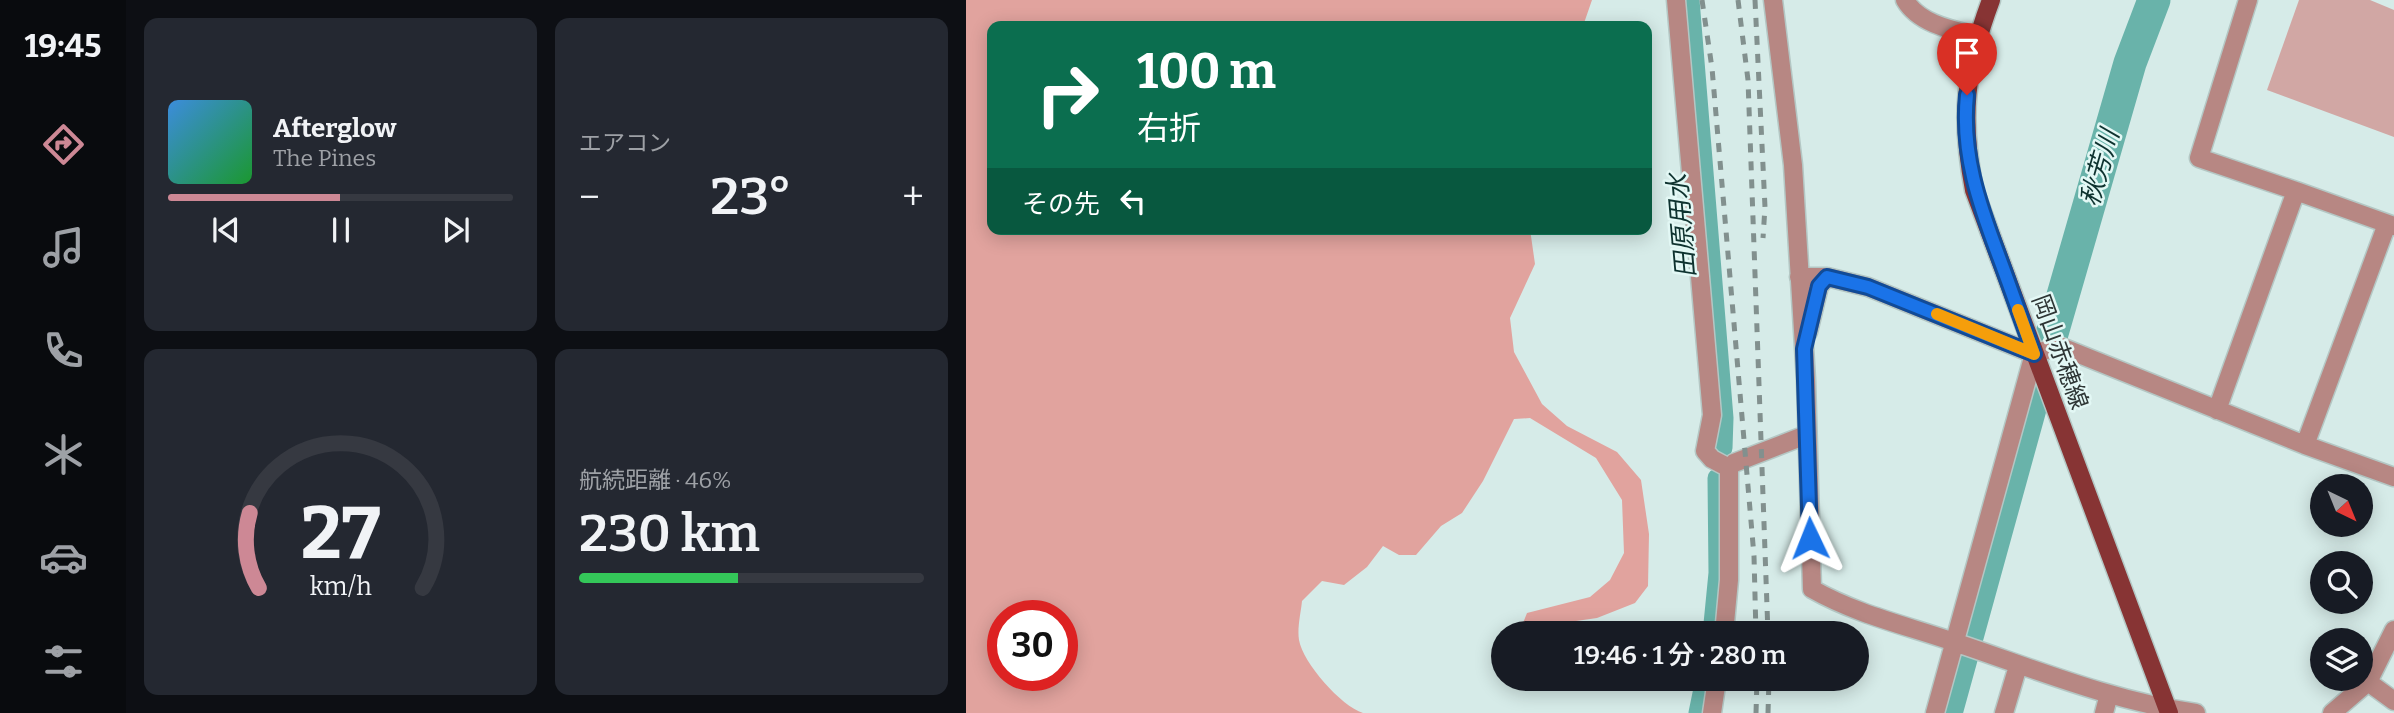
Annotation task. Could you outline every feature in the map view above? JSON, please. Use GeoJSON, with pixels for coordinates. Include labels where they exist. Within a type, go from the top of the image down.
{"type":"FeatureCollection","features":[{"type":"Feature","properties":{"kind":"main road","name":"岡山赤穂線"},"geometry":{"type":"LineString","coordinates":[[1991,0],[1977,36],[1965,115],[1968,156],[1975,190],[2168,711]]}},
{"type":"Feature","properties":{"kind":"street"},"geometry":{"type":"LineString","coordinates":[[1676,0],[1712,415],[1705,451],[1712,459],[1728,468]]}},
{"type":"Feature","properties":{"kind":"street"},"geometry":{"type":"LineString","coordinates":[[1773,0],[1793,165],[1804,349],[1812,589],[1840,605],[1955,642],[2018,666],[2168,711],[2196,713]]}},
{"type":"Feature","properties":{"kind":"street"},"geometry":{"type":"LineString","coordinates":[[1905,0],[1926,20],[1977,36]]}},
{"type":"Feature","properties":{"kind":"street"},"geometry":{"type":"LineString","coordinates":[[2248,0],[2199,158],[2391,225],[2305,445]]}},
{"type":"Feature","properties":{"kind":"street"},"geometry":{"type":"LineString","coordinates":[[2217,410],[2296,191]]}},
{"type":"Feature","properties":{"kind":"street"},"geometry":{"type":"LineString","coordinates":[[1799,277],[1827,277],[1868,287],[2034,354],[2059,346],[2305,445],[2394,475]]}},
{"type":"Feature","properties":{"kind":"street"},"geometry":{"type":"LineString","coordinates":[[1804,349],[1819,286],[1827,277]]}},
{"type":"Feature","properties":{"kind":"street"},"geometry":{"type":"LineString","coordinates":[[1935,713],[2034,354]]}},
{"type":"Feature","properties":{"kind":"street"},"geometry":{"type":"LineString","coordinates":[[1728,468],[1734,463],[1806,435]]}},
{"type":"Feature","properties":{"kind":"street"},"geometry":{"type":"LineString","coordinates":[[1725,621],[1729,580],[1728,468]]}},
{"type":"Feature","properties":{"kind":"street"},"geometry":{"type":"LineString","coordinates":[[2373,672],[2394,630]]}},
{"type":"Feature","properties":{"kind":"street"},"geometry":{"type":"LineString","coordinates":[[2004,713],[2018,666]]}},
{"type":"Feature","properties":{"kind":"street"},"geometry":{"type":"LineString","coordinates":[[2373,686],[2394,701]]}},
{"type":"Feature","properties":{"kind":"street"},"geometry":{"type":"LineString","coordinates":[[1712,713],[1715,691]]}},
{"type":"Feature","properties":{"kind":"street"},"geometry":{"type":"LineString","coordinates":[[2332,713],[2358,691]]}},
{"type":"Feature","properties":{"kind":"street"},"geometry":{"type":"LineString","coordinates":[[2104,713],[2109,694]]}},
{"type":"Feature","properties":{"kind":"shaded area"},"geometry":{"type":"Polygon","coordinates":[[[966,0],[1592,0],[1585,21],[987,21],[987,235],[1531,235],[1535,264],[1510,318],[1514,352],[1542,404],[1567,426],[1617,452],[1641,480],[1649,534],[1648,586],[1635,603],[1597,618],[1576,621],[1524,621],[1527,613],[1590,597],[1610,580],[1624,553],[1622,500],[1596,458],[1530,418],[1514,419],[1483,481],[1462,513],[1441,526],[1416,555],[1399,555],[1383,546],[1367,567],[1344,585],[1322,581],[1302,601],[1299,640],[1302,649],[1324,682],[1354,709],[1363,713],[966,713],[966,0]]]}},
{"type":"Feature","properties":{"kind":"shaded area"},"geometry":{"type":"Polygon","coordinates":[[[2299,0],[2370,0],[2394,10],[2394,137],[2267,90],[2299,0]]]}},
{"type":"Feature","properties":{"kind":"waterway","name":"田原用水"},"geometry":{"type":"LineString","coordinates":[[1690,0],[1724,418],[1723,448]]}},
{"type":"Feature","properties":{"kind":"waterway","name":"秋芳川"},"geometry":{"type":"LineString","coordinates":[[2051,337],[2130,63],[2154,0]]}},
{"type":"Feature","properties":{"kind":"waterway","name":"秋芳川"},"geometry":{"type":"LineString","coordinates":[[1946,713],[2034,394]]}},
{"type":"Feature","properties":{"kind":"waterway","name":"田原用水"},"geometry":{"type":"LineString","coordinates":[[1713,621],[1718,573],[1717,478]]}},
{"type":"Feature","properties":{"kind":"waterway","name":"田原用水"},"geometry":{"type":"LineString","coordinates":[[1698,713],[1703,691]]}},
{"type":"Feature","properties":{"kind":"railway"},"geometry":{"type":"LineString","coordinates":[[1702,0],[1712,68],[1754,556],[1756,621]]}},
{"type":"Feature","properties":{"kind":"railway"},"geometry":{"type":"LineString","coordinates":[[1738,0],[1748,80],[1768,621]]}},
{"type":"Feature","properties":{"kind":"railway"},"geometry":{"type":"LineString","coordinates":[[1755,0],[1765,207],[1763,238]]}},
{"type":"Feature","properties":{"kind":"railway"},"geometry":{"type":"LineString","coordinates":[[1756,713],[1757,691]]}},
{"type":"Feature","properties":{"kind":"railway"},"geometry":{"type":"LineString","coordinates":[[1768,713],[1769,691]]}},
{"type":"Feature","properties":{"kind":"slow traffic"},"geometry":{"type":"LineString","coordinates":[[1937,314],[2034,354],[2018,310]]}},
{"type":"Feature","properties":{"kind":"route"},"geometry":{"type":"LineString","coordinates":[[1810,538],[1804,349],[1819,286],[1827,277],[1868,287],[2034,354],[1975,190],[1968,156],[1965,115],[1967,95]]}}]}
